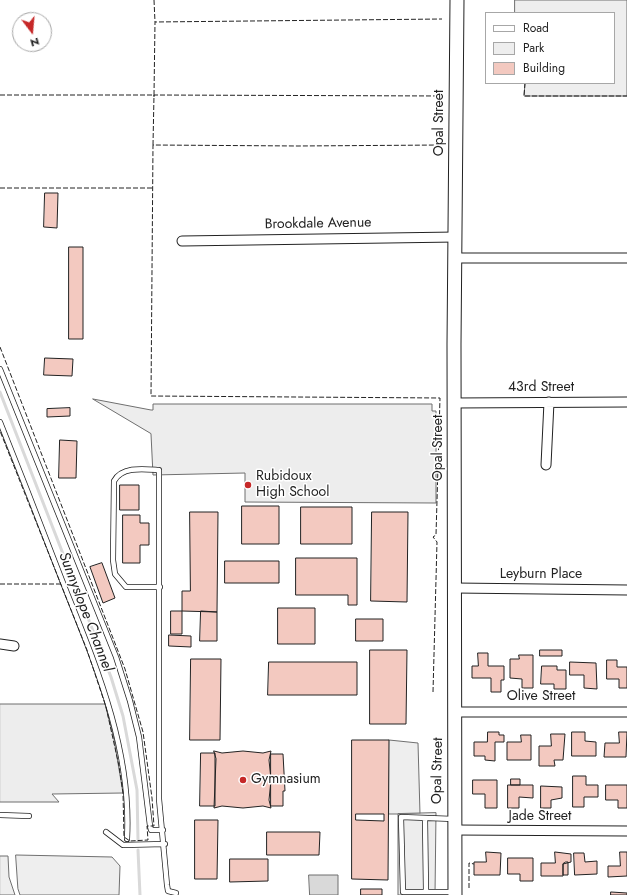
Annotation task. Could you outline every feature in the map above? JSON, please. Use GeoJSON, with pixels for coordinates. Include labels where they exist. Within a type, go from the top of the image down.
{"type":"FeatureCollection","features":[{"type":"Feature","properties":{"kind":"street","name":"Opal Street"},"geometry":{"type":"LineString","coordinates":[[455,894],[454,588],[457,0]]}},
{"type":"Feature","properties":{"kind":"street","name":"Brookdale Avenue"},"geometry":{"type":"LineString","coordinates":[[182,241],[456,237]]}},
{"type":"Feature","properties":{"kind":"street"},"geometry":{"type":"LineString","coordinates":[[456,258],[627,258]]}},
{"type":"Feature","properties":{"kind":"street"},"geometry":{"type":"LineString","coordinates":[[546,465],[550,402]]}},
{"type":"Feature","properties":{"kind":"street","name":"43rd Street"},"geometry":{"type":"LineString","coordinates":[[455,403],[627,402]]}},
{"type":"Feature","properties":{"kind":"street","name":"Leyburn Place"},"geometry":{"type":"LineString","coordinates":[[454,588],[627,590]]}},
{"type":"Feature","properties":{"kind":"street"},"geometry":{"type":"LineString","coordinates":[[0,644],[14,646]]}},
{"type":"Feature","properties":{"kind":"street","name":"Olive Street"},"geometry":{"type":"LineString","coordinates":[[455,712],[627,712]]}},
{"type":"Feature","properties":{"kind":"street","name":"Jade Street"},"geometry":{"type":"LineString","coordinates":[[454,825],[627,831]]}},
{"type":"Feature","properties":{"kind":"lane"},"geometry":{"type":"LineString","coordinates":[[0,369],[116,657],[130,701],[139,737],[151,830],[163,830]]}},
{"type":"Feature","properties":{"kind":"lane"},"geometry":{"type":"LineString","coordinates":[[0,422],[86,639],[109,707],[124,779],[127,839]]}},
{"type":"Feature","properties":{"kind":"lane"},"geometry":{"type":"LineString","coordinates":[[160,587],[126,586],[115,574],[113,560],[114,481],[118,474],[124,470],[159,470],[160,587],[159,799],[168,891],[176,893]]}},
{"type":"Feature","properties":{"kind":"lane"},"geometry":{"type":"LineString","coordinates":[[0,815],[29,816]]}},
{"type":"Feature","properties":{"kind":"lane"},"geometry":{"type":"LineString","coordinates":[[454,825],[425,818],[401,817],[403,892],[455,894]]}},
{"type":"Feature","properties":{"kind":"lane"},"geometry":{"type":"LineString","coordinates":[[425,818],[426,892]]}},
{"type":"Feature","properties":{"kind":"lane"},"geometry":{"type":"LineString","coordinates":[[106,832],[123,845],[164,844]]}},
{"type":"Feature","properties":{"kind":"green space"},"geometry":{"type":"Polygon","coordinates":[[[515,0],[627,0],[627,96],[524,96],[525,84],[615,84],[615,12],[515,12],[515,0]]]}},
{"type":"Feature","properties":{"kind":"green space"},"geometry":{"type":"Polygon","coordinates":[[[389,740],[418,743],[420,814],[389,814],[389,740]]]}},
{"type":"Feature","properties":{"kind":"green space"},"geometry":{"type":"Polygon","coordinates":[[[16,855],[112,857],[120,866],[119,895],[20,895],[18,889],[16,855]]]}},
{"type":"Feature","properties":{"kind":"green space"},"geometry":{"type":"Polygon","coordinates":[[[0,856],[8,856],[9,877],[15,895],[0,895],[0,856]]]}},
{"type":"Feature","properties":{"kind":"shaded area"},"geometry":{"type":"Polygon","coordinates":[[[93,399],[151,410],[153,410],[153,404],[432,404],[432,411],[436,411],[436,503],[245,502],[245,473],[153,475],[151,434],[93,399]]]}},
{"type":"Feature","properties":{"kind":"shaded area"},"geometry":{"type":"Polygon","coordinates":[[[0,704],[105,704],[114,739],[123,793],[52,794],[59,802],[0,802],[0,704]]]}},
{"type":"Feature","properties":{"kind":"shaded area"},"geometry":{"type":"Polygon","coordinates":[[[436,813],[435,895],[398,895],[398,814],[436,813]]]}},
{"type":"Feature","properties":{"kind":"shaded area"},"geometry":{"type":"Polygon","coordinates":[[[309,875],[338,875],[338,895],[310,895],[309,875]]]}},
{"type":"Feature","properties":{"kind":"building"},"geometry":{"type":"Polygon","coordinates":[[[45,193],[58,193],[57,228],[44,227],[45,193]]]}},
{"type":"Feature","properties":{"kind":"building"},"geometry":{"type":"Polygon","coordinates":[[[69,247],[83,247],[83,339],[69,339],[69,247]]]}},
{"type":"Feature","properties":{"kind":"building"},"geometry":{"type":"Polygon","coordinates":[[[45,358],[73,359],[72,376],[44,375],[45,358]]]}},
{"type":"Feature","properties":{"kind":"building"},"geometry":{"type":"Polygon","coordinates":[[[70,408],[70,416],[47,417],[47,409],[70,408]]]}},
{"type":"Feature","properties":{"kind":"building"},"geometry":{"type":"Polygon","coordinates":[[[60,440],[77,441],[76,478],[59,478],[60,440]]]}},
{"type":"Feature","properties":{"kind":"building"},"geometry":{"type":"Polygon","coordinates":[[[120,485],[139,485],[139,510],[120,510],[120,485]]]}},
{"type":"Feature","properties":{"kind":"building"},"geometry":{"type":"Polygon","coordinates":[[[242,506],[279,506],[279,544],[242,544],[242,506]]]}},
{"type":"Feature","properties":{"kind":"building"},"geometry":{"type":"Polygon","coordinates":[[[301,507],[352,507],[352,544],[301,544],[301,507]]]}},
{"type":"Feature","properties":{"kind":"building"},"geometry":{"type":"Polygon","coordinates":[[[190,512],[218,512],[217,612],[182,611],[182,591],[190,591],[190,512]]]}},
{"type":"Feature","properties":{"kind":"building"},"geometry":{"type":"Polygon","coordinates":[[[372,512],[408,512],[407,602],[371,601],[372,512]]]}},
{"type":"Feature","properties":{"kind":"building"},"geometry":{"type":"Polygon","coordinates":[[[123,515],[140,515],[140,523],[149,523],[149,545],[140,545],[140,563],[123,563],[123,515]]]}},
{"type":"Feature","properties":{"kind":"building"},"geometry":{"type":"Polygon","coordinates":[[[296,558],[357,558],[357,605],[348,605],[348,595],[296,595],[296,558]]]}},
{"type":"Feature","properties":{"kind":"building"},"geometry":{"type":"Polygon","coordinates":[[[225,561],[279,561],[279,583],[225,583],[225,561]]]}},
{"type":"Feature","properties":{"kind":"building"},"geometry":{"type":"Polygon","coordinates":[[[102,563],[115,598],[103,603],[90,567],[102,563]]]}},
{"type":"Feature","properties":{"kind":"building"},"geometry":{"type":"Polygon","coordinates":[[[278,608],[315,608],[315,644],[278,644],[278,608]]]}},
{"type":"Feature","properties":{"kind":"building"},"geometry":{"type":"Polygon","coordinates":[[[171,611],[182,611],[182,634],[171,634],[171,611]]]}},
{"type":"Feature","properties":{"kind":"building"},"geometry":{"type":"Polygon","coordinates":[[[201,611],[217,612],[217,641],[200,641],[201,611]]]}},
{"type":"Feature","properties":{"kind":"building"},"geometry":{"type":"Polygon","coordinates":[[[356,619],[383,619],[383,641],[356,641],[356,619]]]}},
{"type":"Feature","properties":{"kind":"building"},"geometry":{"type":"Polygon","coordinates":[[[169,635],[191,636],[191,647],[169,646],[169,635]]]}},
{"type":"Feature","properties":{"kind":"building"},"geometry":{"type":"Polygon","coordinates":[[[370,650],[407,650],[406,724],[370,724],[370,650]]]}},
{"type":"Feature","properties":{"kind":"building"},"geometry":{"type":"Polygon","coordinates":[[[540,650],[562,650],[562,656],[540,656],[540,650]]]}},
{"type":"Feature","properties":{"kind":"building"},"geometry":{"type":"Polygon","coordinates":[[[478,653],[488,653],[488,666],[504,666],[504,680],[501,680],[501,692],[491,692],[491,678],[472,678],[472,666],[478,666],[478,653]]]}},
{"type":"Feature","properties":{"kind":"building"},"geometry":{"type":"Polygon","coordinates":[[[519,655],[533,655],[533,688],[522,688],[522,679],[510,678],[510,659],[519,659],[519,655]]]}},
{"type":"Feature","properties":{"kind":"building"},"geometry":{"type":"Polygon","coordinates":[[[191,659],[221,659],[220,740],[190,740],[191,659]]]}},
{"type":"Feature","properties":{"kind":"building"},"geometry":{"type":"Polygon","coordinates":[[[607,660],[617,660],[617,667],[627,667],[627,688],[619,688],[619,679],[607,679],[607,660]]]}},
{"type":"Feature","properties":{"kind":"building"},"geometry":{"type":"Polygon","coordinates":[[[269,662],[357,662],[357,695],[268,695],[269,662]]]}},
{"type":"Feature","properties":{"kind":"building"},"geometry":{"type":"Polygon","coordinates":[[[570,662],[596,663],[597,689],[584,688],[584,675],[570,675],[570,662]]]}},
{"type":"Feature","properties":{"kind":"building"},"geometry":{"type":"Polygon","coordinates":[[[542,666],[557,666],[557,670],[566,670],[566,689],[554,689],[554,684],[541,684],[542,666]]]}},
{"type":"Feature","properties":{"kind":"building"},"geometry":{"type":"Polygon","coordinates":[[[488,732],[499,732],[499,735],[504,735],[504,742],[495,742],[495,761],[485,760],[485,756],[474,756],[474,742],[487,742],[488,732]]]}},
{"type":"Feature","properties":{"kind":"building"},"geometry":{"type":"Polygon","coordinates":[[[572,732],[585,732],[585,741],[596,742],[596,756],[572,756],[572,732]]]}},
{"type":"Feature","properties":{"kind":"building"},"geometry":{"type":"Polygon","coordinates":[[[619,732],[627,732],[626,757],[604,757],[605,743],[619,743],[619,732]]]}},
{"type":"Feature","properties":{"kind":"building"},"geometry":{"type":"Polygon","coordinates":[[[551,734],[565,734],[563,760],[554,760],[555,766],[539,766],[539,746],[551,746],[551,734]]]}},
{"type":"Feature","properties":{"kind":"building"},"geometry":{"type":"Polygon","coordinates":[[[521,735],[531,735],[531,760],[507,760],[507,742],[521,742],[521,735]]]}},
{"type":"Feature","properties":{"kind":"building"},"geometry":{"type":"Polygon","coordinates":[[[352,740],[389,740],[388,880],[352,879],[352,740]],[[356,814],[356,820],[384,821],[384,814],[356,814]]]}},
{"type":"Feature","properties":{"kind":"building","name":"Gymnasium"},"geometry":{"type":"Polygon","coordinates":[[[214,751],[222,753],[243,751],[263,753],[271,751],[269,760],[271,780],[269,800],[271,808],[263,806],[243,808],[222,806],[214,808],[216,759],[214,751]]]}},
{"type":"Feature","properties":{"kind":"building"},"geometry":{"type":"Polygon","coordinates":[[[201,753],[215,753],[215,806],[200,806],[201,753]]]}},
{"type":"Feature","properties":{"kind":"building"},"geometry":{"type":"Polygon","coordinates":[[[271,754],[283,754],[285,791],[283,791],[283,806],[271,806],[271,754]]]}},
{"type":"Feature","properties":{"kind":"building"},"geometry":{"type":"Polygon","coordinates":[[[573,776],[586,776],[586,785],[598,785],[598,797],[584,797],[584,807],[573,807],[573,776]]]}},
{"type":"Feature","properties":{"kind":"building"},"geometry":{"type":"Polygon","coordinates":[[[511,779],[520,779],[520,785],[511,785],[511,779]]]}},
{"type":"Feature","properties":{"kind":"building"},"geometry":{"type":"Polygon","coordinates":[[[473,780],[497,780],[497,808],[485,808],[485,794],[473,794],[473,780]]]}},
{"type":"Feature","properties":{"kind":"building"},"geometry":{"type":"Polygon","coordinates":[[[508,785],[533,785],[533,798],[519,797],[519,808],[508,808],[508,785]]]}},
{"type":"Feature","properties":{"kind":"building"},"geometry":{"type":"Polygon","coordinates":[[[606,785],[627,785],[627,808],[618,808],[618,800],[606,800],[606,785]]]}},
{"type":"Feature","properties":{"kind":"building"},"geometry":{"type":"Polygon","coordinates":[[[541,786],[562,787],[562,798],[551,800],[551,808],[541,808],[541,786]]]}},
{"type":"Feature","properties":{"kind":"building"},"geometry":{"type":"Polygon","coordinates":[[[195,820],[218,820],[217,879],[195,879],[195,820]]]}},
{"type":"Feature","properties":{"kind":"building"},"geometry":{"type":"Polygon","coordinates":[[[267,832],[320,832],[319,855],[267,855],[267,832]]]}},
{"type":"Feature","properties":{"kind":"building"},"geometry":{"type":"Polygon","coordinates":[[[486,852],[501,853],[500,875],[474,875],[474,862],[486,862],[486,852]]]}},
{"type":"Feature","properties":{"kind":"building"},"geometry":{"type":"Polygon","coordinates":[[[555,852],[571,854],[571,862],[563,864],[563,876],[541,876],[541,863],[555,863],[555,852]]]}},
{"type":"Feature","properties":{"kind":"building"},"geometry":{"type":"Polygon","coordinates":[[[620,852],[627,852],[627,876],[608,877],[608,866],[620,866],[620,852]]]}},
{"type":"Feature","properties":{"kind":"building"},"geometry":{"type":"Polygon","coordinates":[[[574,853],[584,853],[585,862],[597,861],[597,874],[575,875],[574,853]]]}},
{"type":"Feature","properties":{"kind":"building"},"geometry":{"type":"Polygon","coordinates":[[[508,858],[533,858],[533,881],[520,881],[520,874],[508,874],[508,858]]]}},
{"type":"Feature","properties":{"kind":"building"},"geometry":{"type":"Polygon","coordinates":[[[230,859],[268,859],[268,881],[230,882],[230,859]]]}},
{"type":"Feature","properties":{"kind":"building"},"geometry":{"type":"Polygon","coordinates":[[[568,862],[568,875],[563,875],[563,864],[568,862]]]}},
{"type":"Feature","properties":{"kind":"building"},"geometry":{"type":"Polygon","coordinates":[[[361,889],[382,889],[382,895],[361,895],[361,889]]]}},
{"type":"Feature","properties":{"kind":"building"},"geometry":{"type":"Polygon","coordinates":[[[611,892],[627,893],[627,895],[611,895],[611,892]]]}},
{"type":"Feature","properties":{"kind":"waterway","name":"Sunnyslope Channel"},"geometry":{"type":"LineString","coordinates":[[0,392],[111,677],[123,716],[137,790],[138,840]]}},
{"type":"Feature","properties":{"kind":"waterway","name":"Sunnyslope Channel"},"geometry":{"type":"LineString","coordinates":[[138,850],[140,895]]}},
{"type":"Feature","properties":{"kind":"fence"},"geometry":{"type":"LineString","coordinates":[[154,0],[155,22]]}},
{"type":"Feature","properties":{"kind":"fence"},"geometry":{"type":"LineString","coordinates":[[154,95],[155,22],[442,19]]}},
{"type":"Feature","properties":{"kind":"fence"},"geometry":{"type":"LineString","coordinates":[[525,84],[524,96],[627,96]]}},
{"type":"Feature","properties":{"kind":"fence"},"geometry":{"type":"LineString","coordinates":[[0,95],[154,95],[154,97]]}},
{"type":"Feature","properties":{"kind":"fence"},"geometry":{"type":"LineString","coordinates":[[153,145],[154,95],[442,96]]}},
{"type":"Feature","properties":{"kind":"fence"},"geometry":{"type":"LineString","coordinates":[[433,692],[437,542],[433,537],[436,535],[440,398],[151,396],[153,145],[442,145]]}},
{"type":"Feature","properties":{"kind":"fence"},"geometry":{"type":"LineString","coordinates":[[0,188],[153,188]]}},
{"type":"Feature","properties":{"kind":"fence"},"geometry":{"type":"LineString","coordinates":[[0,347],[125,669],[143,732],[152,798],[154,826],[147,826],[148,840],[130,841],[124,837],[123,793],[119,766],[106,707],[87,650],[0,431]]}},
{"type":"Feature","properties":{"kind":"fence"},"geometry":{"type":"LineString","coordinates":[[0,584],[61,584]]}},
{"type":"Feature","properties":{"kind":"fence"},"geometry":{"type":"LineString","coordinates":[[469,888],[469,863],[474,864]]}},
{"type":"Feature","properties":{"kind":"place","name":"Rubidoux High School"},"geometry":{"type":"Point","coordinates":[248,485]}},
{"type":"Feature","properties":{"kind":"place","name":"Gymnasium"},"geometry":{"type":"Point","coordinates":[243,780]}}]}
